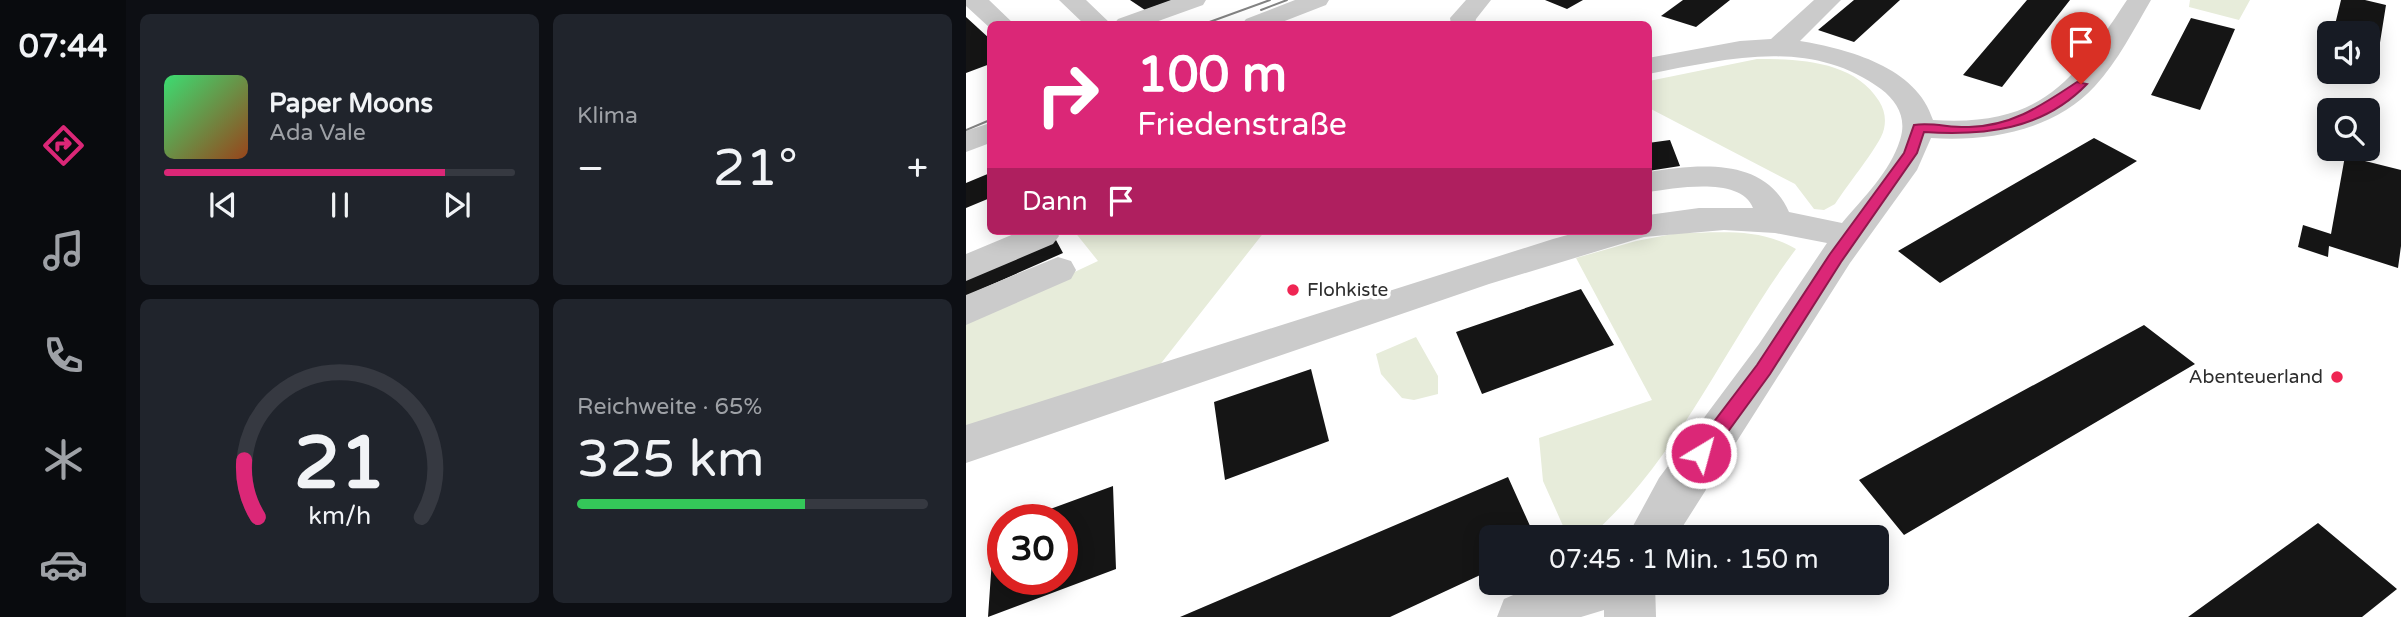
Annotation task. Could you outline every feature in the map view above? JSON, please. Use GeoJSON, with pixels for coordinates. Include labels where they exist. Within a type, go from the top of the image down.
{"type":"FeatureCollection","features":[{"type":"Feature","properties":{"kind":"street"},"geometry":{"type":"LineString","coordinates":[[974,0],[998,21]]}},
{"type":"Feature","properties":{"kind":"street"},"geometry":{"type":"LineString","coordinates":[[1071,0],[1095,21]]}},
{"type":"Feature","properties":{"kind":"street"},"geometry":{"type":"LineString","coordinates":[[1135,21],[1194,0]]}},
{"type":"Feature","properties":{"kind":"street"},"geometry":{"type":"LineString","coordinates":[[1263,21],[1317,0]]}},
{"type":"Feature","properties":{"kind":"street"},"geometry":{"type":"LineString","coordinates":[[1462,21],[1479,0]]}},
{"type":"Feature","properties":{"kind":"street"},"geometry":{"type":"LineString","coordinates":[[1780,45],[1829,0]]}},
{"type":"Feature","properties":{"kind":"street"},"geometry":{"type":"LineString","coordinates":[[1919,128],[1968,131],[2003,127],[2034,117],[2081,84],[2139,0]]}},
{"type":"Feature","properties":{"kind":"street"},"geometry":{"type":"LineString","coordinates":[[1652,65],[1752,47],[1780,45],[1822,50],[1862,65],[1894,84],[1914,107],[1919,128],[1910,153],[1850,237],[1763,370],[1685,474],[1657,525]]}},
{"type":"Feature","properties":{"kind":"street"},"geometry":{"type":"LineString","coordinates":[[966,142],[987,133]]}},
{"type":"Feature","properties":{"kind":"street"},"geometry":{"type":"LineString","coordinates":[[1652,182],[1736,180],[1752,185],[1763,194],[1775,219]]}},
{"type":"Feature","properties":{"kind":"street"},"geometry":{"type":"LineString","coordinates":[[1652,226],[1672,221],[1775,219],[1850,237]]}},
{"type":"Feature","properties":{"kind":"street"},"geometry":{"type":"LineString","coordinates":[[966,444],[1108,400],[1480,273],[1613,235]]}},
{"type":"Feature","properties":{"kind":"street"},"geometry":{"type":"LineString","coordinates":[[966,268],[1041,236]]}},
{"type":"Feature","properties":{"kind":"street"},"geometry":{"type":"LineString","coordinates":[[966,311],[1058,270]]}},
{"type":"Feature","properties":{"kind":"street"},"geometry":{"type":"LineString","coordinates":[[1523,617],[1572,595]]}},
{"type":"Feature","properties":{"kind":"street"},"geometry":{"type":"LineString","coordinates":[[1630,595],[1630,617]]}},
{"type":"Feature","properties":{"kind":"green space"},"geometry":{"type":"Polygon","coordinates":[[[2190,0],[2250,0],[2239,20],[2189,7],[2190,0]]]}},
{"type":"Feature","properties":{"kind":"green space"},"geometry":{"type":"Polygon","coordinates":[[[1757,59],[1825,65],[1841,70],[1868,88],[1881,105],[1885,123],[1881,137],[1835,204],[1824,210],[1814,209],[1795,184],[1652,110],[1652,80],[1757,59]]]}},
{"type":"Feature","properties":{"kind":"green space"},"geometry":{"type":"Polygon","coordinates":[[[1724,232],[1768,237],[1796,249],[1675,437],[1621,507],[1602,525],[1563,525],[1543,481],[1539,438],[1652,400],[1576,258],[1636,241],[1678,233],[1724,232]]]}},
{"type":"Feature","properties":{"kind":"green space"},"geometry":{"type":"Polygon","coordinates":[[[1077,235],[1262,235],[1155,371],[966,432],[966,323],[1098,261],[1077,235]]]}},
{"type":"Feature","properties":{"kind":"green space"},"geometry":{"type":"Polygon","coordinates":[[[1416,337],[1438,376],[1438,394],[1414,400],[1402,398],[1381,374],[1376,354],[1416,337]]]}},
{"type":"Feature","properties":{"kind":"building"},"geometry":{"type":"Polygon","coordinates":[[[1130,0],[1173,0],[1145,10],[1130,0]]]}},
{"type":"Feature","properties":{"kind":"building"},"geometry":{"type":"Polygon","coordinates":[[[1545,0],[1583,0],[1567,9],[1545,0]]]}},
{"type":"Feature","properties":{"kind":"building"},"geometry":{"type":"Polygon","coordinates":[[[1683,0],[1730,0],[1696,27],[1661,16],[1683,0]]]}},
{"type":"Feature","properties":{"kind":"building"},"geometry":{"type":"Polygon","coordinates":[[[1854,0],[1900,0],[1854,42],[1818,30],[1854,0]]]}},
{"type":"Feature","properties":{"kind":"building"},"geometry":{"type":"Polygon","coordinates":[[[2027,0],[2070,0],[2002,87],[1963,75],[2027,0]]]}},
{"type":"Feature","properties":{"kind":"building"},"geometry":{"type":"Polygon","coordinates":[[[2341,0],[2365,0],[2386,5],[2380,42],[2380,21],[2336,21],[2341,0]]]}},
{"type":"Feature","properties":{"kind":"building"},"geometry":{"type":"Polygon","coordinates":[[[966,17],[987,36],[987,65],[966,73],[966,17]]]}},
{"type":"Feature","properties":{"kind":"building"},"geometry":{"type":"Polygon","coordinates":[[[2191,18],[2235,29],[2200,110],[2151,95],[2191,18]]]}},
{"type":"Feature","properties":{"kind":"building"},"geometry":{"type":"Polygon","coordinates":[[[2094,138],[2137,161],[1940,283],[1898,251],[2094,138]]]}},
{"type":"Feature","properties":{"kind":"building"},"geometry":{"type":"Polygon","coordinates":[[[1670,140],[1680,166],[1652,170],[1652,142],[1670,140]]]}},
{"type":"Feature","properties":{"kind":"building"},"geometry":{"type":"Polygon","coordinates":[[[2344,161],[2365,161],[2401,170],[2401,246],[2398,268],[2329,246],[2328,257],[2298,247],[2303,225],[2331,234],[2344,161]]]}},
{"type":"Feature","properties":{"kind":"building"},"geometry":{"type":"Polygon","coordinates":[[[987,174],[987,199],[966,208],[966,183],[987,174]]]}},
{"type":"Feature","properties":{"kind":"building"},"geometry":{"type":"Polygon","coordinates":[[[1056,240],[1063,253],[966,296],[966,278],[1056,240]]]}},
{"type":"Feature","properties":{"kind":"building"},"geometry":{"type":"Polygon","coordinates":[[[1581,289],[1614,345],[1482,394],[1456,332],[1581,289]]]}},
{"type":"Feature","properties":{"kind":"building"},"geometry":{"type":"Polygon","coordinates":[[[2144,325],[2195,364],[1904,535],[1859,480],[2144,325]]]}},
{"type":"Feature","properties":{"kind":"building"},"geometry":{"type":"Polygon","coordinates":[[[1311,369],[1329,441],[1225,480],[1214,402],[1311,369]]]}},
{"type":"Feature","properties":{"kind":"building"},"geometry":{"type":"Polygon","coordinates":[[[1508,477],[1530,525],[1479,525],[1479,576],[1390,617],[1180,617],[1508,477]]]}},
{"type":"Feature","properties":{"kind":"building"},"geometry":{"type":"Polygon","coordinates":[[[1113,486],[1116,569],[1078,583],[1078,504],[1064,504],[1113,486]]]}},
{"type":"Feature","properties":{"kind":"building"},"geometry":{"type":"Polygon","coordinates":[[[2318,523],[2397,589],[2362,617],[2188,617],[2318,523]]]}},
{"type":"Feature","properties":{"kind":"building"},"geometry":{"type":"Polygon","coordinates":[[[990,595],[1047,595],[988,617],[990,595]]]}},
{"type":"Feature","properties":{"kind":"tram line"},"geometry":{"type":"LineString","coordinates":[[1212,21],[1270,0]]}},
{"type":"Feature","properties":{"kind":"tram line"},"geometry":{"type":"LineString","coordinates":[[1261,10],[1287,0]]}},
{"type":"Feature","properties":{"kind":"tram line"},"geometry":{"type":"LineString","coordinates":[[966,130],[987,121]]}},
{"type":"Feature","properties":{"kind":"place","name":"Flohkiste"},"geometry":{"type":"Point","coordinates":[1293,290]}},
{"type":"Feature","properties":{"kind":"place","name":"Abenteuerland"},"geometry":{"type":"Point","coordinates":[2337,377]}},
{"type":"Feature","properties":{"kind":"route"},"geometry":{"type":"LineString","coordinates":[[1701,453],[1763,370],[1792,322],[1910,153],[1919,128],[1968,131],[2003,127],[2034,117],[2081,84]]}}]}
